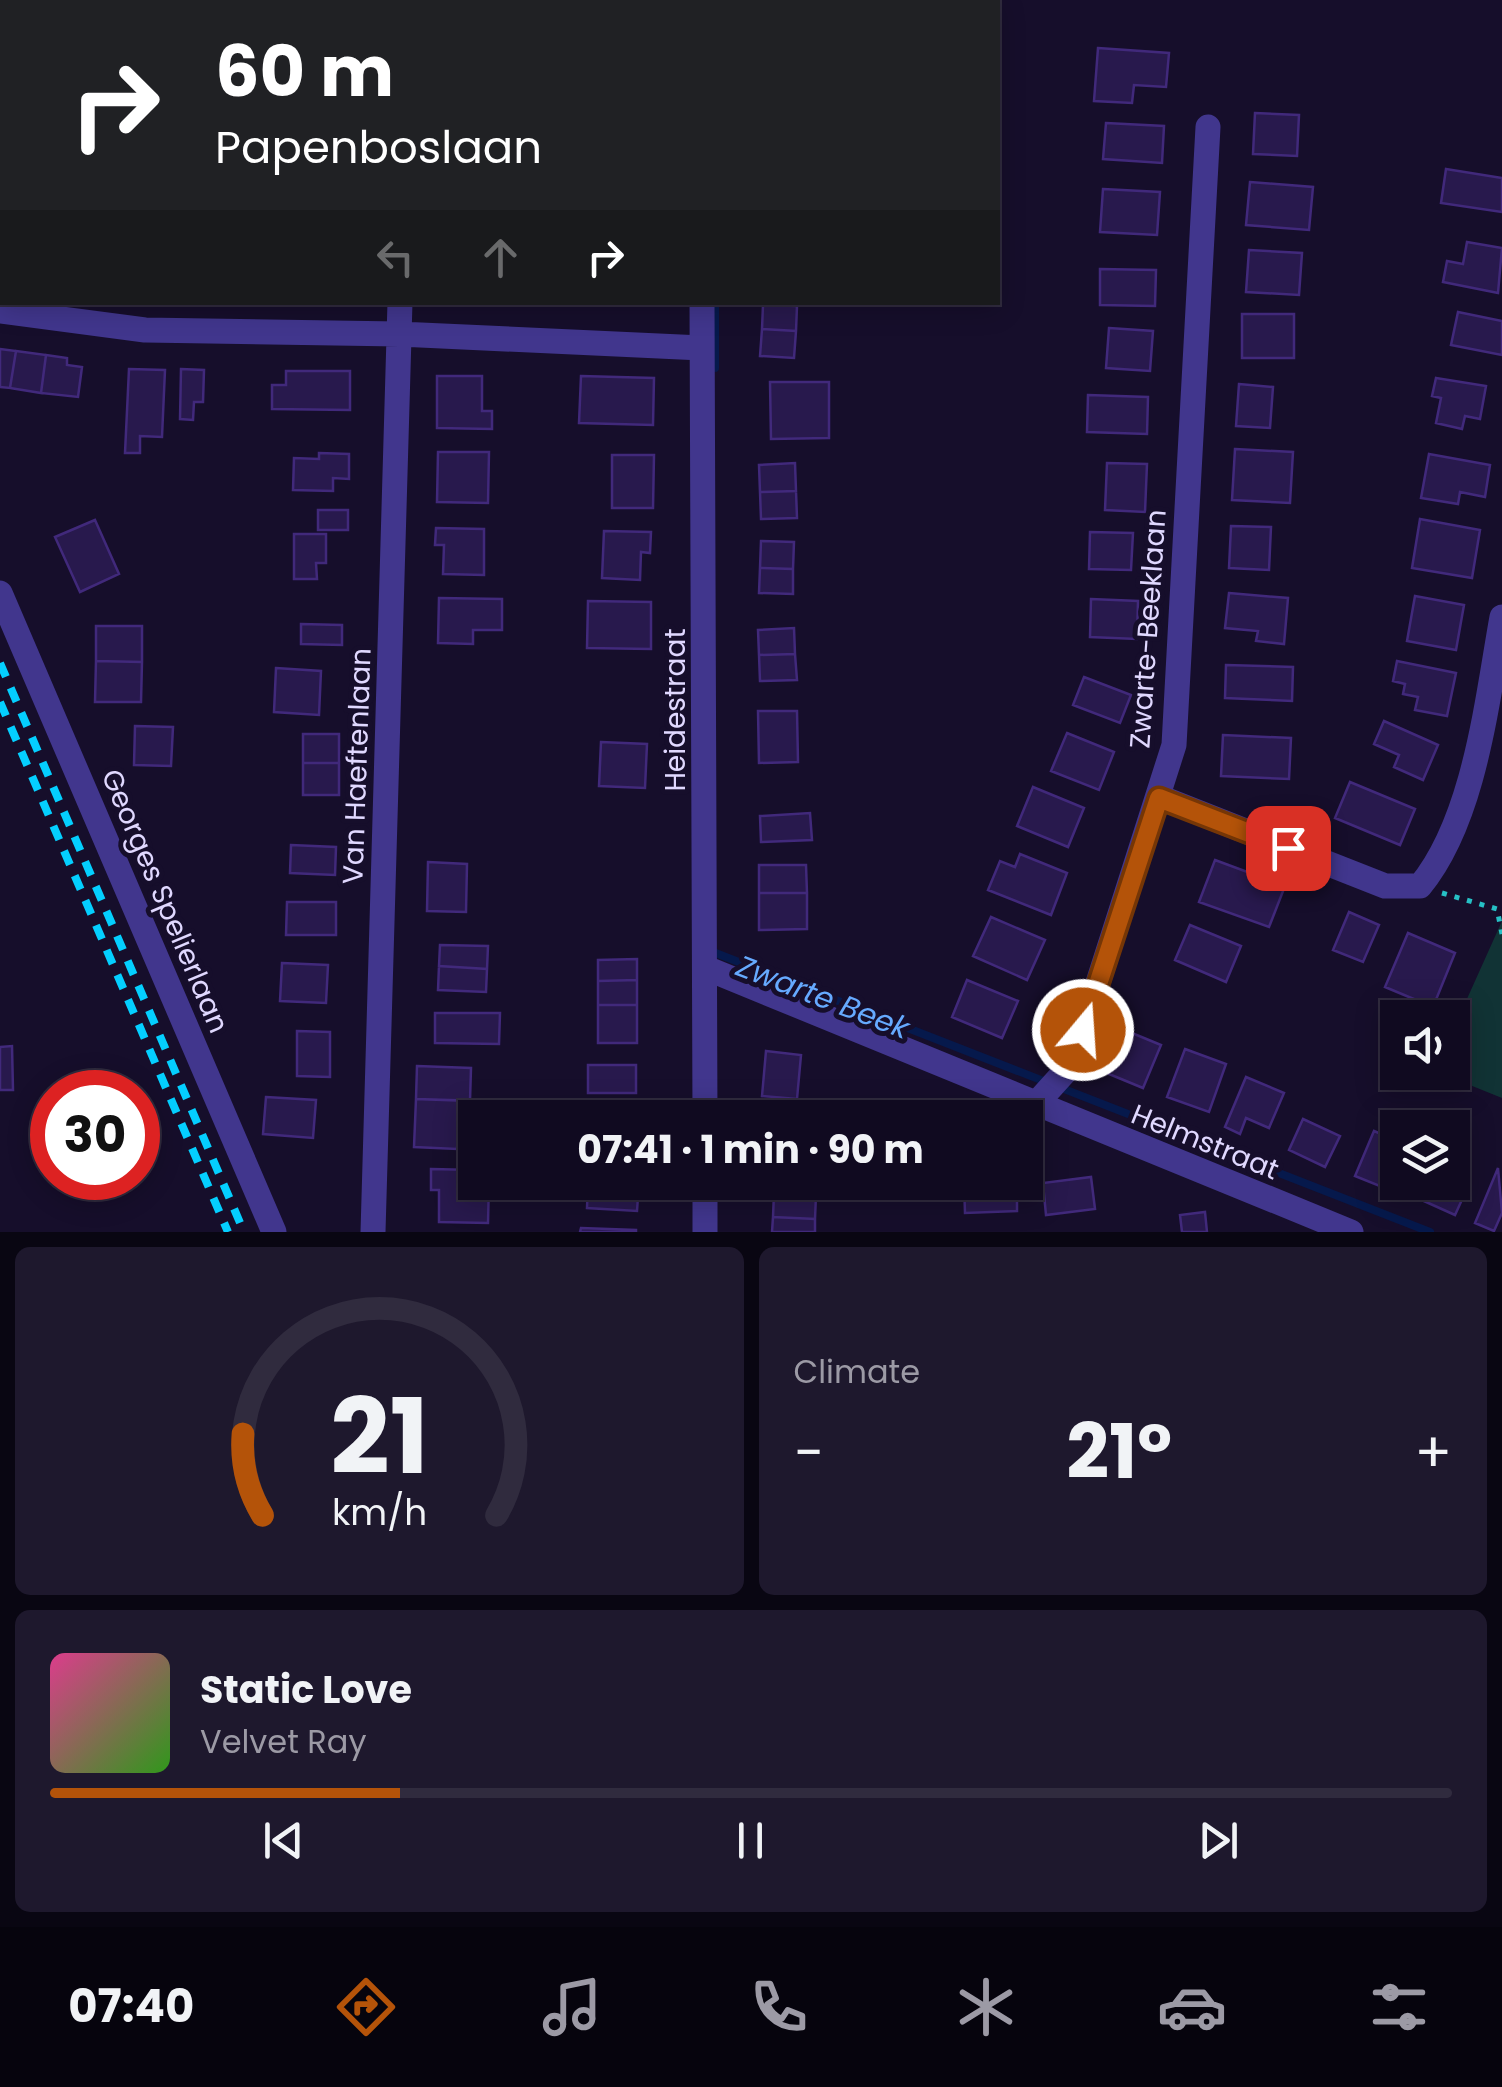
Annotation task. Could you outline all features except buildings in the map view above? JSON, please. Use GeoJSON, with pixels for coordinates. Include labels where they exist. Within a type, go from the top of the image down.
{"type":"FeatureCollection","features":[{"type":"Feature","properties":{"kind":"street","name":"Zwarte-Beeklaan"},"geometry":{"type":"LineString","coordinates":[[1039,1100],[1072,1064],[1174,745],[1208,127]]}},
{"type":"Feature","properties":{"kind":"street","name":"Van Haeftenlaan"},"geometry":{"type":"LineString","coordinates":[[373,1232],[400,305]]}},
{"type":"Feature","properties":{"kind":"street","name":"Heidestraat"},"geometry":{"type":"LineString","coordinates":[[702,305],[705,1100]]}},
{"type":"Feature","properties":{"kind":"street"},"geometry":{"type":"LineString","coordinates":[[0,311],[145,330],[400,334],[702,348]]}},
{"type":"Feature","properties":{"kind":"street","name":"Georges Spelierlaan"},"geometry":{"type":"LineString","coordinates":[[0,593],[274,1232]]}},
{"type":"Feature","properties":{"kind":"street"},"geometry":{"type":"LineString","coordinates":[[1159,798],[1385,886],[1420,886],[1446,847],[1479,742],[1502,617]]}},
{"type":"Feature","properties":{"kind":"street","name":"Helmstraat"},"geometry":{"type":"LineString","coordinates":[[706,968],[1020,1100]]}},
{"type":"Feature","properties":{"kind":"street","name":"Helmstraat"},"geometry":{"type":"LineString","coordinates":[[1043,1110],[1351,1232]]}},
{"type":"Feature","properties":{"kind":"street"},"geometry":{"type":"LineString","coordinates":[[705,1200],[705,1232]]}},
{"type":"Feature","properties":{"kind":"path"},"geometry":{"type":"LineString","coordinates":[[1420,886],[1497,909],[1502,934]]}},
{"type":"Feature","properties":{"kind":"green space"},"geometry":{"type":"Polygon","coordinates":[[[1502,921],[1502,1098],[1470,1085],[1470,1000],[1466,1000],[1502,921]]]}},
{"type":"Feature","properties":{"kind":"waterway","name":"Zwarte Beek"},"geometry":{"type":"LineString","coordinates":[[715,305],[715,368]]}},
{"type":"Feature","properties":{"kind":"waterway","name":"Zwarte Beek"},"geometry":{"type":"LineString","coordinates":[[713,952],[1430,1232]]}},
{"type":"Feature","properties":{"kind":"railway"},"geometry":{"type":"LineString","coordinates":[[0,663],[244,1232]]}},
{"type":"Feature","properties":{"kind":"railway"},"geometry":{"type":"LineString","coordinates":[[0,702],[228,1232]]}},
{"type":"Feature","properties":{"kind":"route"},"geometry":{"type":"LineString","coordinates":[[1083,1030],[1159,798],[1288,848]]}}]}
